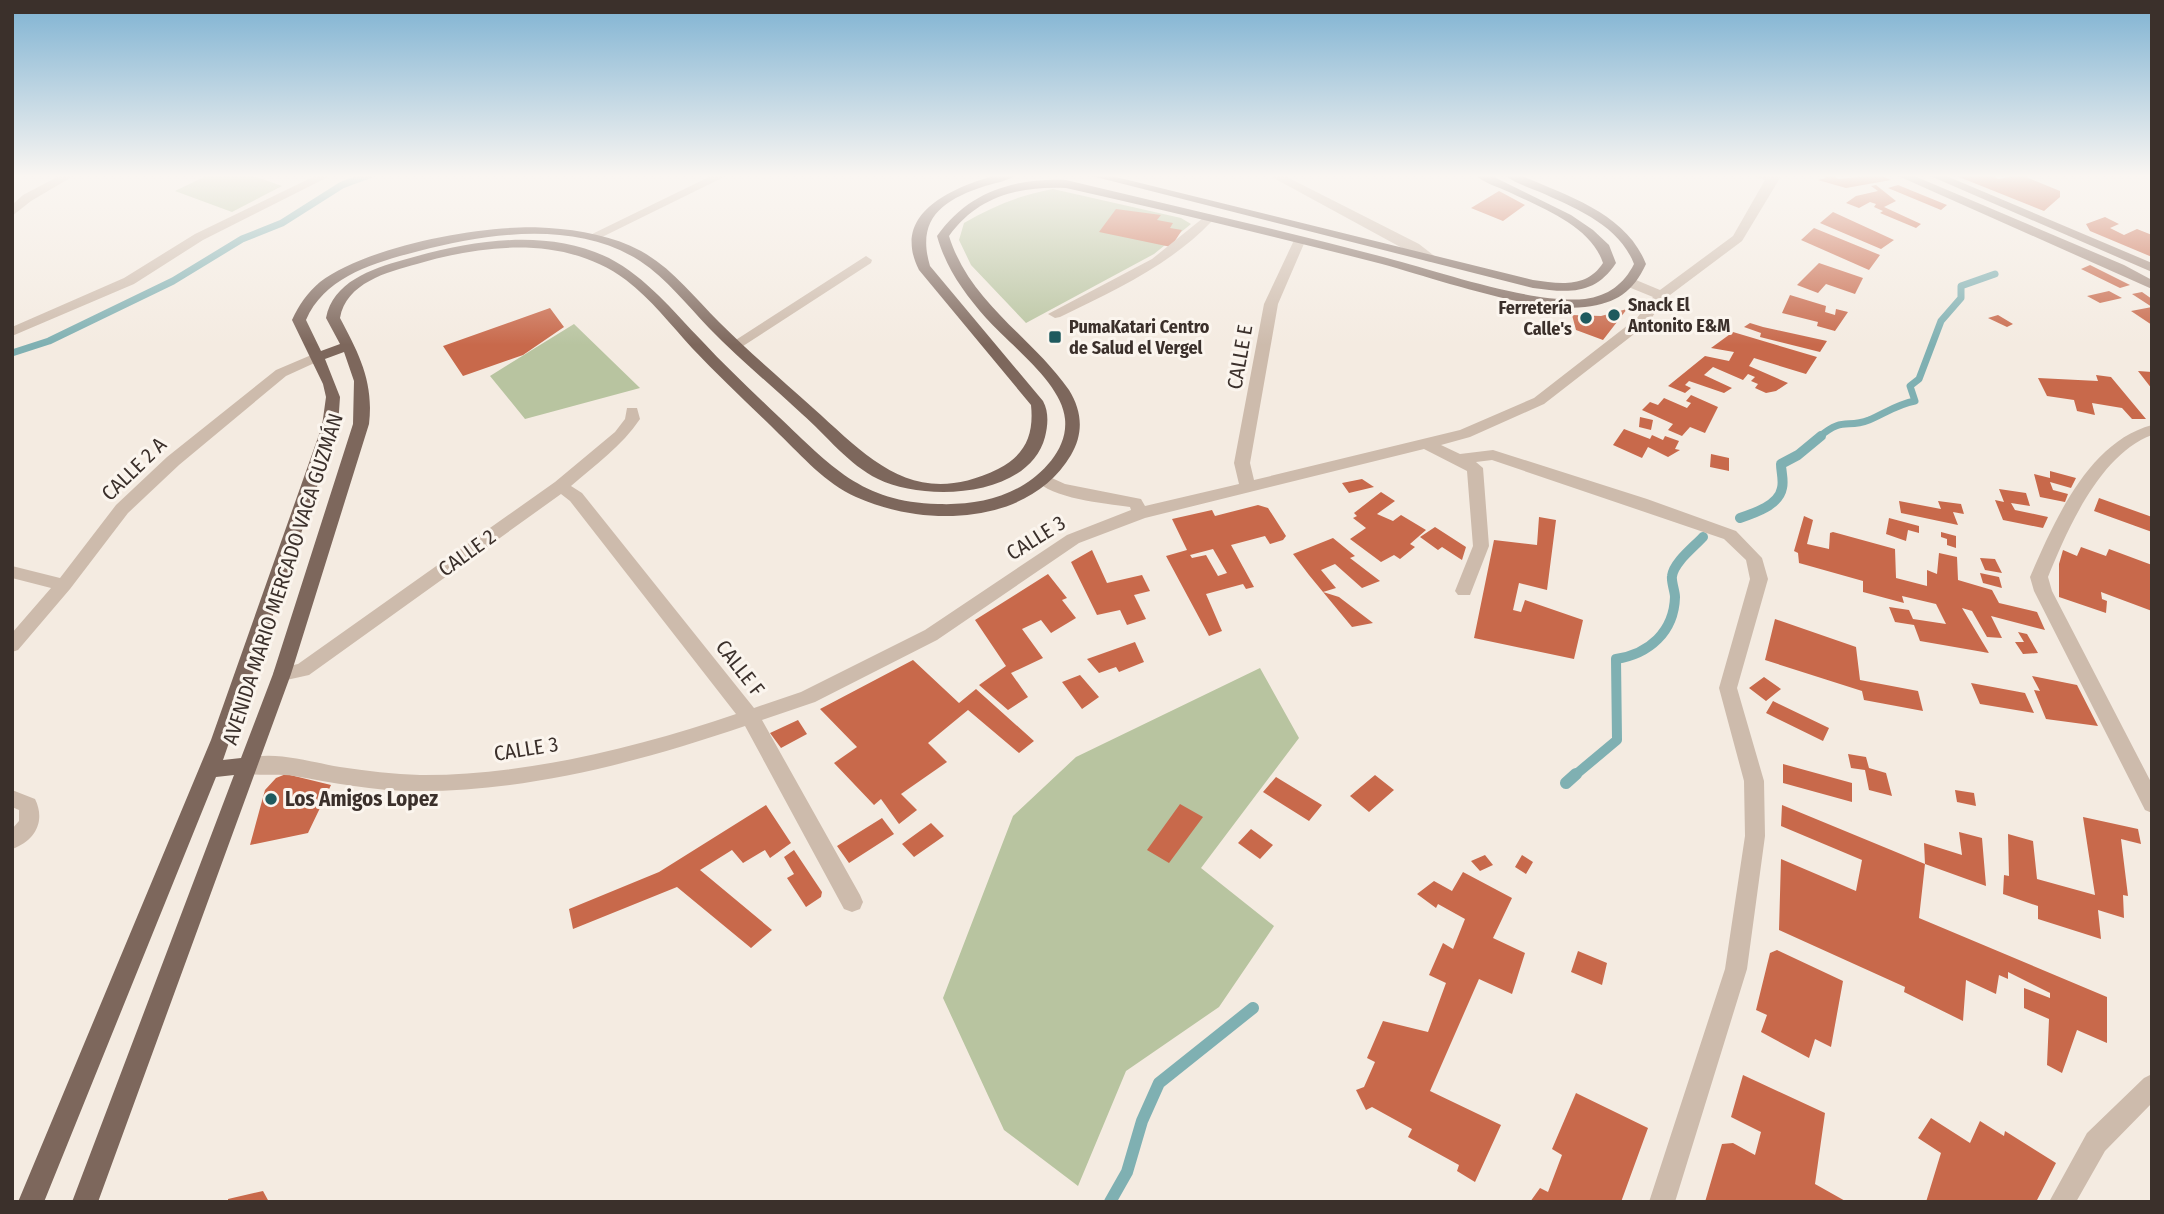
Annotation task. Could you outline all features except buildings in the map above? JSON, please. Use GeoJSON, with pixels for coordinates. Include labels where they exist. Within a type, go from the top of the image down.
{"type":"FeatureCollection","features":[{"type":"Feature","properties":{"kind":"main road","name":"AVENIDA MARIO MERCADO VACA GUZMÁN"},"geometry":{"type":"LineString","coordinates":[[31,1202],[209,769],[330,426],[333,397],[300,328],[301,312],[308,300],[322,288],[369,262],[432,243],[497,232],[517,232]]}},
{"type":"Feature","properties":{"kind":"main road","name":"AVENIDA MARIO MERCADO VACA GUZMÁN"},"geometry":{"type":"LineString","coordinates":[[558,232],[592,237],[636,253],[654,266],[735,345],[881,474],[911,485],[943,488],[978,483],[1017,466],[1035,447],[1041,433],[1042,420],[1038,404],[924,267],[915,246],[917,235]]}},
{"type":"Feature","properties":{"kind":"main road"},"geometry":{"type":"LineString","coordinates":[[919,232],[917,235],[943,236],[946,232]]}},
{"type":"Feature","properties":{"kind":"main road"},"geometry":{"type":"LineString","coordinates":[[1295,232],[1431,258],[1554,287],[1583,285],[1605,273],[1610,265],[1610,252],[1590,232]]}},
{"type":"Feature","properties":{"kind":"main road"},"geometry":{"type":"LineString","coordinates":[[1299,232],[1423,272],[1532,300],[1562,303],[1610,297],[1631,283],[1640,264],[1635,248],[1620,232]]}},
{"type":"Feature","properties":{"kind":"main road"},"geometry":{"type":"LineString","coordinates":[[2034,232],[2152,285]]}},
{"type":"Feature","properties":{"kind":"main road"},"geometry":{"type":"LineString","coordinates":[[2067,232],[2152,268]]}},
{"type":"Feature","properties":{"kind":"main road","name":"AVENIDA MARIO MERCADO VACA GUZMÁN"},"geometry":{"type":"LineString","coordinates":[[85,1202],[282,674],[364,411],[366,398],[362,377],[333,318],[333,308],[338,298],[371,276],[399,265],[470,250],[534,244],[576,249],[612,264],[631,277],[832,476],[852,490],[877,501],[909,509],[976,508],[1009,498],[1043,479],[1068,448],[1073,428],[1072,410],[1065,394],[1052,378],[1017,343],[957,273],[947,257],[943,236]]}},
{"type":"Feature","properties":{"kind":"main road"},"geometry":{"type":"LineString","coordinates":[[576,249],[592,237]]}},
{"type":"Feature","properties":{"kind":"main road"},"geometry":{"type":"LineString","coordinates":[[1423,272],[1431,258]]}},
{"type":"Feature","properties":{"kind":"main road"},"geometry":{"type":"LineString","coordinates":[[1605,273],[1631,283]]}},
{"type":"Feature","properties":{"kind":"main road"},"geometry":{"type":"LineString","coordinates":[[709,357],[735,345]]}},
{"type":"Feature","properties":{"kind":"main road"},"geometry":{"type":"LineString","coordinates":[[316,357],[348,346]]}},
{"type":"Feature","properties":{"kind":"main road"},"geometry":{"type":"LineString","coordinates":[[1017,466],[1043,479]]}},
{"type":"Feature","properties":{"kind":"main road"},"geometry":{"type":"LineString","coordinates":[[209,769],[248,766]]}},
{"type":"Feature","properties":{"kind":"street"},"geometry":{"type":"LineString","coordinates":[[12,332],[129,281],[210,232]]}},
{"type":"Feature","properties":{"kind":"street"},"geometry":{"type":"LineString","coordinates":[[592,237],[603,232]]}},
{"type":"Feature","properties":{"kind":"street"},"geometry":{"type":"LineString","coordinates":[[1055,314],[1157,261],[1189,240],[1196,232]]}},
{"type":"Feature","properties":{"kind":"street"},"geometry":{"type":"LineString","coordinates":[[1386,232],[1431,258]]}},
{"type":"Feature","properties":{"kind":"street","name":"CALLE 3"},"geometry":{"type":"LineString","coordinates":[[248,766],[274,764],[344,776],[420,783],[507,777],[615,757],[808,697],[931,635],[1073,539],[1141,513],[1465,434],[1539,401],[1642,321],[1661,295],[1738,238],[1742,232]]}},
{"type":"Feature","properties":{"kind":"street","name":"CALLE E"},"geometry":{"type":"LineString","coordinates":[[1248,488],[1242,463],[1271,304],[1304,233]]}},
{"type":"Feature","properties":{"kind":"street"},"geometry":{"type":"LineString","coordinates":[[735,345],[866,260]]}},
{"type":"Feature","properties":{"kind":"street"},"geometry":{"type":"LineString","coordinates":[[1631,283],[1661,295]]}},
{"type":"Feature","properties":{"kind":"street","name":"CALLE 2 A"},"geometry":{"type":"LineString","coordinates":[[12,645],[64,585],[122,509],[173,461],[281,373],[316,357]]}},
{"type":"Feature","properties":{"kind":"street","name":"CALLE 2"},"geometry":{"type":"LineString","coordinates":[[282,674],[303,670],[561,486],[620,435],[632,419],[632,411]]}},
{"type":"Feature","properties":{"kind":"street"},"geometry":{"type":"LineString","coordinates":[[2152,430],[2139,431],[2097,470],[2039,577],[2043,591],[2086,680],[2152,804]]}},
{"type":"Feature","properties":{"kind":"street"},"geometry":{"type":"LineString","coordinates":[[1426,444],[1475,468],[1481,546],[1464,591]]}},
{"type":"Feature","properties":{"kind":"street"},"geometry":{"type":"LineString","coordinates":[[1458,459],[1493,455],[1641,503],[1730,535],[1754,558],[1759,579],[1728,688],[1754,781],[1755,836],[1736,969],[1662,1202]]}},
{"type":"Feature","properties":{"kind":"street"},"geometry":{"type":"LineString","coordinates":[[1043,479],[1061,489],[1135,503],[1141,513]]}},
{"type":"Feature","properties":{"kind":"street","name":"CALLE F"},"geometry":{"type":"LineString","coordinates":[[561,486],[576,497],[750,717],[852,902]]}},
{"type":"Feature","properties":{"kind":"street"},"geometry":{"type":"LineString","coordinates":[[12,572],[64,585]]}},
{"type":"Feature","properties":{"kind":"street"},"geometry":{"type":"LineString","coordinates":[[12,798],[29,804],[32,815],[19,835]]}},
{"type":"Feature","properties":{"kind":"street"},"geometry":{"type":"LineString","coordinates":[[2062,1202],[2096,1142],[2152,1086]]}},
{"type":"Feature","properties":{"kind":"green space"},"geometry":{"type":"Polygon","coordinates":[[[961,232],[1182,232],[1154,254],[1026,323],[971,265],[959,240],[961,232]]]}},
{"type":"Feature","properties":{"kind":"green space"},"geometry":{"type":"Polygon","coordinates":[[[574,324],[640,388],[525,419],[490,376],[574,324]]]}},
{"type":"Feature","properties":{"kind":"green space"},"geometry":{"type":"Polygon","coordinates":[[[1260,668],[1299,738],[1201,868],[1274,926],[1219,1007],[1126,1071],[1078,1186],[1004,1130],[943,998],[1013,816],[1076,757],[1260,668]]]}},
{"type":"Feature","properties":{"kind":"waterway"},"geometry":{"type":"LineString","coordinates":[[12,353],[49,341],[173,281],[242,239],[260,232]]}},
{"type":"Feature","properties":{"kind":"waterway"},"geometry":{"type":"LineString","coordinates":[[1819,437],[1834,427],[1869,420],[1897,406],[1915,401],[1910,386],[1919,379],[1941,321],[1961,298],[1961,286],[1995,274]]}},
{"type":"Feature","properties":{"kind":"waterway"},"geometry":{"type":"LineString","coordinates":[[1740,518],[1766,508],[1776,499],[1783,485],[1781,464],[1798,455],[1821,436]]}},
{"type":"Feature","properties":{"kind":"waterway"},"geometry":{"type":"LineString","coordinates":[[1574,776],[1617,740],[1616,659],[1639,652],[1665,631],[1674,610],[1674,571],[1680,560],[1703,537]]}},
{"type":"Feature","properties":{"kind":"waterway"},"geometry":{"type":"LineString","coordinates":[[1566,783],[1576,774]]}},
{"type":"Feature","properties":{"kind":"waterway"},"geometry":{"type":"LineString","coordinates":[[1110,1202],[1127,1172],[1142,1121],[1159,1083],[1253,1008]]}},
{"type":"Feature","properties":{"kind":"place","name":"Snack El Antonito E&M"},"geometry":{"type":"Point","coordinates":[1614,315]}},
{"type":"Feature","properties":{"kind":"place","name":"Ferretería Calle's"},"geometry":{"type":"Point","coordinates":[1586,318]}},
{"type":"Feature","properties":{"kind":"place","name":"PumaKatari Centro de Salud el Vergel"},"geometry":{"type":"Point","coordinates":[1055,337]}},
{"type":"Feature","properties":{"kind":"place","name":"Los Amigos Lopez"},"geometry":{"type":"Point","coordinates":[271,799]}}]}
